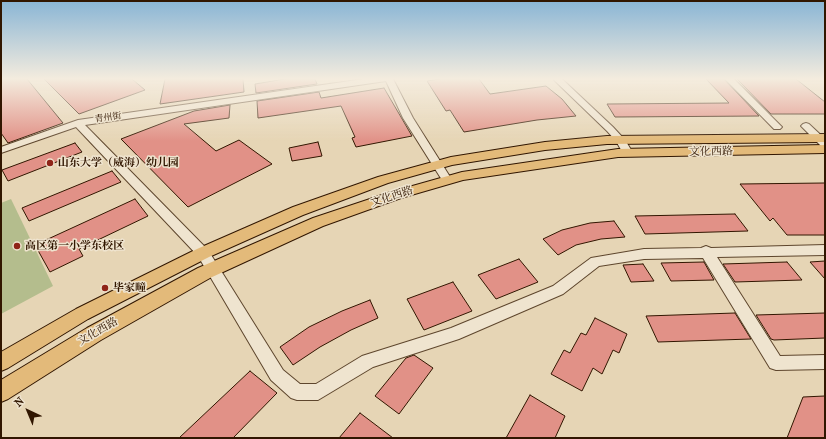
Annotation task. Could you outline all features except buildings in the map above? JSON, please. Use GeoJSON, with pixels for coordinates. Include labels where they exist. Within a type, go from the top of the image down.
{"type":"FeatureCollection","features":[{"type":"Feature","properties":{"kind":"main road","name":"文化西路"},"geometry":{"type":"LineString","coordinates":[[1,362],[82,314],[203,254],[298,212],[383,180],[451,161],[545,146],[620,140],[823,143]]}},
{"type":"Feature","properties":{"kind":"main road","name":"文化西路"},"geometry":{"type":"LineString","coordinates":[[1,392],[94,334],[213,269],[318,222],[396,195],[462,176],[552,162],[628,153],[823,143]]}},
{"type":"Feature","properties":{"kind":"street","name":"青州街"},"geometry":{"type":"LineString","coordinates":[[2,148],[78,122],[243,99]]}},
{"type":"Feature","properties":{"kind":"street"},"geometry":{"type":"LineString","coordinates":[[398,99],[408,118],[447,180]]}},
{"type":"Feature","properties":{"kind":"street"},"geometry":{"type":"LineString","coordinates":[[577,99],[620,140],[628,153]]}},
{"type":"Feature","properties":{"kind":"street"},"geometry":{"type":"LineString","coordinates":[[749,99],[777,127]]}},
{"type":"Feature","properties":{"kind":"street"},"geometry":{"type":"LineString","coordinates":[[78,122],[203,254],[277,375],[298,392],[318,392],[368,361],[454,334],[558,290],[596,262],[644,254],[825,250]]}},
{"type":"Feature","properties":{"kind":"street"},"geometry":{"type":"LineString","coordinates":[[806,126],[823,143]]}},
{"type":"Feature","properties":{"kind":"street"},"geometry":{"type":"LineString","coordinates":[[706,252],[776,363],[825,362]]}},
{"type":"Feature","properties":{"kind":"green space","name":"高区第一小学东校区"},"geometry":{"type":"Polygon","coordinates":[[[11,199],[53,286],[1,314],[1,203],[11,199]]]}},
{"type":"Feature","properties":{"kind":"place","name":"山东大学（威海）幼儿园"},"geometry":{"type":"Point","coordinates":[50,163]}},
{"type":"Feature","properties":{"kind":"place","name":"高区第一小学东校区"},"geometry":{"type":"Point","coordinates":[17,246]}},
{"type":"Feature","properties":{"kind":"place","name":"毕家疃"},"geometry":{"type":"Point","coordinates":[105,288]}}]}
